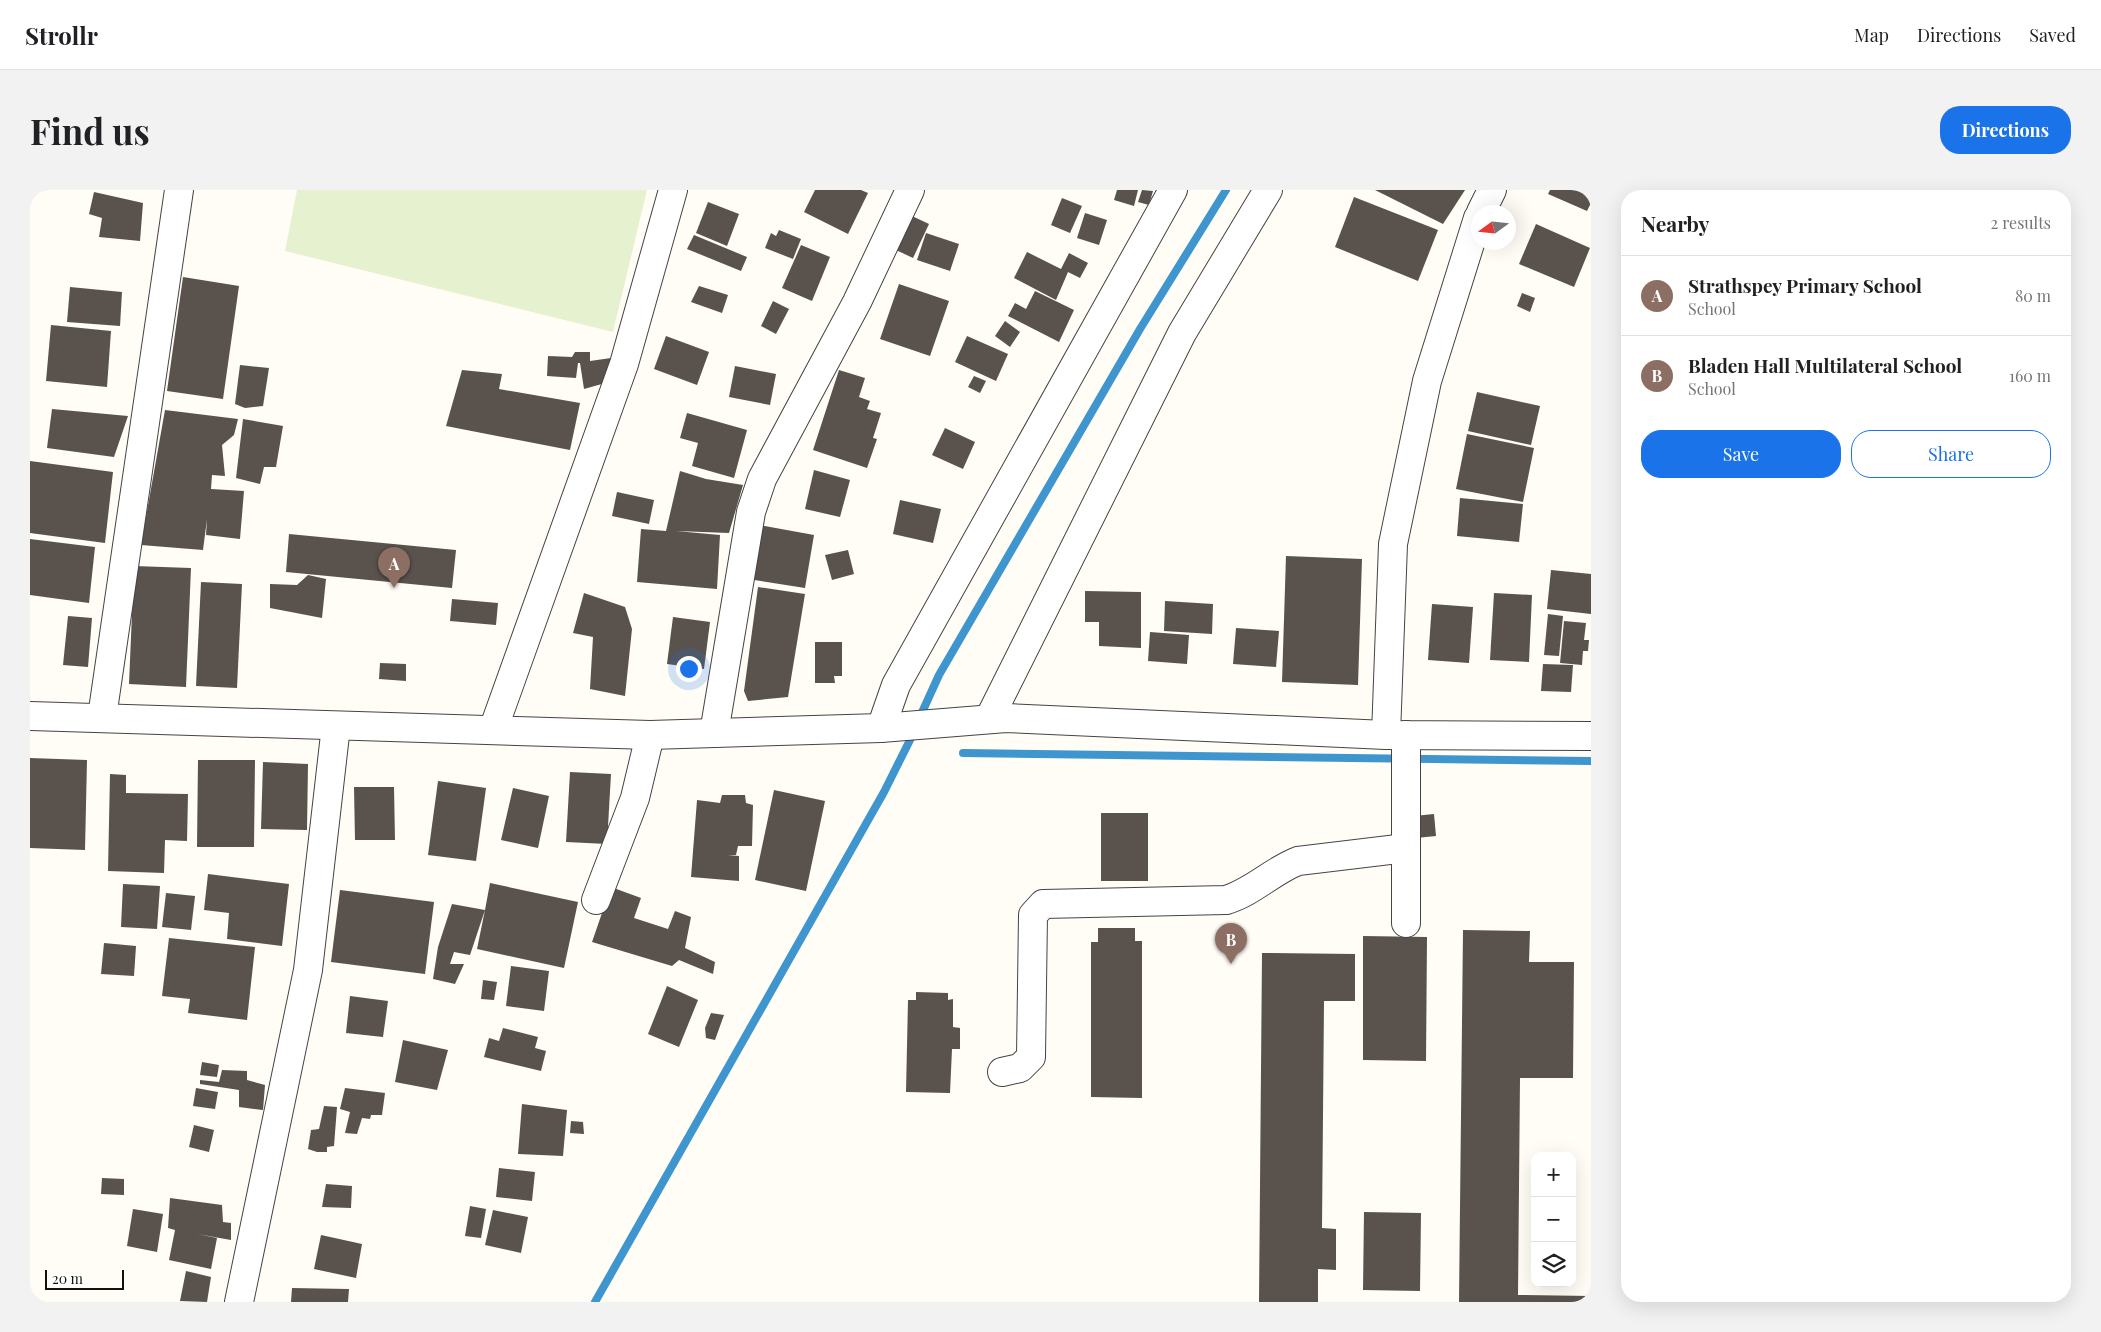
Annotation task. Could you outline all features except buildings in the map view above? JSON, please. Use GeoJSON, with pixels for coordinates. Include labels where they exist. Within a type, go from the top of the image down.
{"type":"FeatureCollection","features":[{"type":"Feature","properties":{"kind":"street"},"geometry":{"type":"LineString","coordinates":[[102,717],[178,190]]}},
{"type":"Feature","properties":{"kind":"street"},"geometry":{"type":"LineString","coordinates":[[493,730],[624,364],[673,190]]}},
{"type":"Feature","properties":{"kind":"street"},"geometry":{"type":"LineString","coordinates":[[714,733],[751,512],[762,479],[857,302],[910,190]]}},
{"type":"Feature","properties":{"kind":"street"},"geometry":{"type":"LineString","coordinates":[[881,728],[896,685],[1173,190]]}},
{"type":"Feature","properties":{"kind":"street"},"geometry":{"type":"LineString","coordinates":[[989,720],[1182,333],[1268,190]]}},
{"type":"Feature","properties":{"kind":"street"},"geometry":{"type":"LineString","coordinates":[[1484,205],[1492,190]]}},
{"type":"Feature","properties":{"kind":"street"},"geometry":{"type":"LineString","coordinates":[[1406,923],[1406,848],[1396,735],[1393,544],[1427,381],[1471,240]]}},
{"type":"Feature","properties":{"kind":"street"},"geometry":{"type":"LineString","coordinates":[[30,716],[650,735],[881,728],[1016,718],[1396,735],[1591,736]]}},
{"type":"Feature","properties":{"kind":"street"},"geometry":{"type":"LineString","coordinates":[[239,1302],[308,970],[336,726]]}},
{"type":"Feature","properties":{"kind":"street"},"geometry":{"type":"LineString","coordinates":[[596,900],[635,798],[650,735]]}},
{"type":"Feature","properties":{"kind":"street"},"geometry":{"type":"LineString","coordinates":[[1002,1072],[1020,1068],[1031,1057],[1033,914],[1043,904],[1226,900],[1238,897],[1284,866],[1298,860],[1406,848]]}},
{"type":"Feature","properties":{"kind":"green space"},"geometry":{"type":"Polygon","coordinates":[[[297,190],[647,190],[613,332],[285,251],[297,190]]]}},
{"type":"Feature","properties":{"kind":"waterway"},"geometry":{"type":"LineString","coordinates":[[919,719],[939,675],[1140,329],[1226,190]]}},
{"type":"Feature","properties":{"kind":"waterway"},"geometry":{"type":"LineString","coordinates":[[595,1302],[884,792],[914,732]]}},
{"type":"Feature","properties":{"kind":"waterway"},"geometry":{"type":"LineString","coordinates":[[963,753],[1591,761]]}},
{"type":"Feature","properties":{"kind":"place","name":"Strathspey Primary School"},"geometry":{"type":"Point","coordinates":[394,588]}},
{"type":"Feature","properties":{"kind":"place","name":"Bladen Hall Multilateral School"},"geometry":{"type":"Point","coordinates":[1231,964]}}]}
